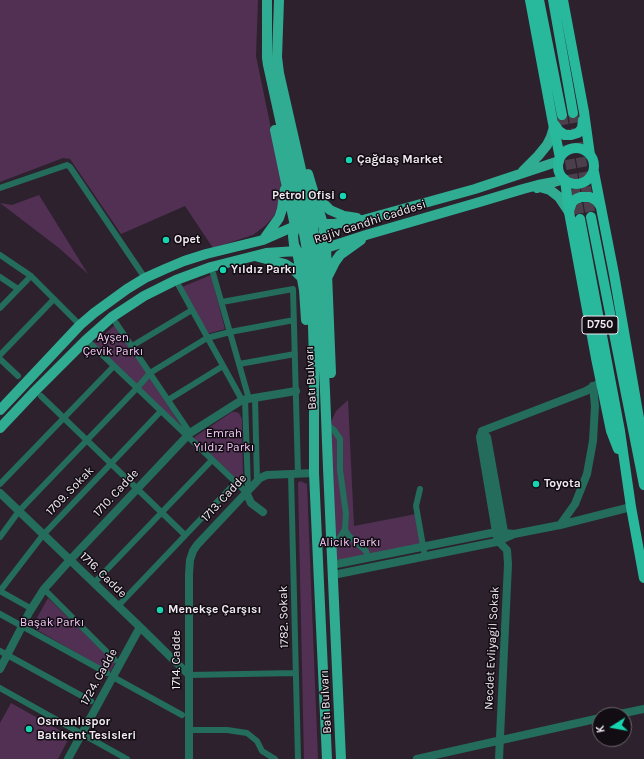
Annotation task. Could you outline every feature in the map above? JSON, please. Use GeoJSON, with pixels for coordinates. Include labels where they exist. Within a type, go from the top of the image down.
{"type":"FeatureCollection","features":[{"type":"Feature","properties":{"kind":"highway"},"geometry":{"type":"LineString","coordinates":[[530,0],[560,159]]}},
{"type":"Feature","properties":{"kind":"highway"},"geometry":{"type":"LineString","coordinates":[[539,0],[562,115]]}},
{"type":"Feature","properties":{"kind":"highway"},"geometry":{"type":"LineString","coordinates":[[553,0],[573,113]]}},
{"type":"Feature","properties":{"kind":"highway"},"geometry":{"type":"LineString","coordinates":[[563,0],[584,112],[590,155]]}},
{"type":"Feature","properties":{"kind":"highway"},"geometry":{"type":"LineString","coordinates":[[553,123],[558,131],[564,135],[571,135],[578,132],[582,128],[584,112]]}},
{"type":"Feature","properties":{"kind":"highway"},"geometry":{"type":"LineString","coordinates":[[624,463],[611,431],[597,384],[564,180],[559,173],[558,167],[562,155],[566,151],[572,149],[583,149],[590,155],[594,162],[594,172],[614,274],[640,424],[639,460]]}},
{"type":"Feature","properties":{"kind":"highway"},"geometry":{"type":"LineString","coordinates":[[564,180],[572,184],[583,184],[588,181],[594,172]]}},
{"type":"Feature","properties":{"kind":"highway"},"geometry":{"type":"LineString","coordinates":[[569,212],[572,202],[581,196],[590,197],[601,207]]}},
{"type":"Feature","properties":{"kind":"highway","name":"D750"},"geometry":{"type":"LineString","coordinates":[[592,217],[644,485]]}},
{"type":"Feature","properties":{"kind":"highway","name":"D750"},"geometry":{"type":"LineString","coordinates":[[580,219],[620,431],[631,508],[644,578]]}},
{"type":"Feature","properties":{"kind":"main road","name":"Batı Bulvarı"},"geometry":{"type":"LineString","coordinates":[[267,0],[271,62],[309,261],[312,292],[314,473],[327,759]]}},
{"type":"Feature","properties":{"kind":"main road","name":"Batı Bulvarı"},"geometry":{"type":"LineString","coordinates":[[271,62],[277,42],[279,0]]}},
{"type":"Feature","properties":{"kind":"main road"},"geometry":{"type":"LineString","coordinates":[[277,42],[283,49],[283,63],[310,178],[323,224],[326,248],[331,371],[329,435],[327,439]]}},
{"type":"Feature","properties":{"kind":"main road","name":"Batı Bulvarı"},"geometry":{"type":"LineString","coordinates":[[271,62],[279,73],[305,187],[318,256],[341,759]]}},
{"type":"Feature","properties":{"kind":"main road"},"geometry":{"type":"LineString","coordinates":[[271,62],[262,64],[295,226],[293,236],[294,245],[297,251],[302,276],[305,310],[309,412],[314,422]]}},
{"type":"Feature","properties":{"kind":"main road"},"geometry":{"type":"LineString","coordinates":[[520,174],[547,146],[551,137],[553,123]]}},
{"type":"Feature","properties":{"kind":"main road","name":"Rajiv Gandhi Caddesi"},"geometry":{"type":"LineString","coordinates":[[0,410],[80,325],[109,301],[145,278],[184,261],[263,240],[309,221],[315,221],[323,224],[347,223],[363,220],[475,189],[560,159]]}},
{"type":"Feature","properties":{"kind":"main road","name":"Rajiv Gandhi Caddesi"},"geometry":{"type":"LineString","coordinates":[[0,428],[86,340],[112,317],[130,304],[160,288],[192,274],[266,253],[297,251],[304,255],[313,254],[326,248],[366,235],[523,189],[564,180]]}},
{"type":"Feature","properties":{"kind":"main road"},"geometry":{"type":"LineString","coordinates":[[263,240],[279,218],[286,183]]}},
{"type":"Feature","properties":{"kind":"main road"},"geometry":{"type":"LineString","coordinates":[[523,189],[540,187],[550,190],[559,197],[569,212]]}},
{"type":"Feature","properties":{"kind":"main road"},"geometry":{"type":"LineString","coordinates":[[315,195],[330,210],[337,214],[363,220]]}},
{"type":"Feature","properties":{"kind":"main road"},"geometry":{"type":"LineString","coordinates":[[327,280],[330,271],[340,255],[366,235]]}},
{"type":"Feature","properties":{"kind":"main road"},"geometry":{"type":"LineString","coordinates":[[255,256],[284,264],[302,276]]}},
{"type":"Feature","properties":{"kind":"street"},"geometry":{"type":"LineString","coordinates":[[0,188],[67,165],[70,167],[145,278]]}},
{"type":"Feature","properties":{"kind":"street"},"geometry":{"type":"LineString","coordinates":[[0,255],[31,276],[80,325]]}},
{"type":"Feature","properties":{"kind":"street"},"geometry":{"type":"LineString","coordinates":[[213,274],[248,399],[257,480]]}},
{"type":"Feature","properties":{"kind":"street"},"geometry":{"type":"LineString","coordinates":[[0,308],[31,276]]}},
{"type":"Feature","properties":{"kind":"street"},"geometry":{"type":"LineString","coordinates":[[0,277],[18,289]]}},
{"type":"Feature","properties":{"kind":"street"},"geometry":{"type":"LineString","coordinates":[[179,286],[223,366],[248,399],[247,491],[251,503],[263,512]]}},
{"type":"Feature","properties":{"kind":"street","name":"1782. Sokak"},"geometry":{"type":"LineString","coordinates":[[222,302],[293,289],[296,391],[296,673],[298,759]]}},
{"type":"Feature","properties":{"kind":"street"},"geometry":{"type":"LineString","coordinates":[[0,355],[54,299]]}},
{"type":"Feature","properties":{"kind":"street"},"geometry":{"type":"LineString","coordinates":[[132,346],[192,310]]}},
{"type":"Feature","properties":{"kind":"street"},"geometry":{"type":"LineString","coordinates":[[0,537],[18,511],[150,373],[207,338],[230,332],[294,320]]}},
{"type":"Feature","properties":{"kind":"street"},"geometry":{"type":"LineString","coordinates":[[116,323],[168,400],[188,434]]}},
{"type":"Feature","properties":{"kind":"street"},"geometry":{"type":"LineString","coordinates":[[91,344],[161,411],[188,434],[212,460],[247,491]]}},
{"type":"Feature","properties":{"kind":"street"},"geometry":{"type":"LineString","coordinates":[[239,364],[295,354]]}},
{"type":"Feature","properties":{"kind":"street"},"geometry":{"type":"LineString","coordinates":[[0,359],[18,376]]}},
{"type":"Feature","properties":{"kind":"street"},"geometry":{"type":"LineString","coordinates":[[0,484],[114,366]]}},
{"type":"Feature","properties":{"kind":"street"},"geometry":{"type":"LineString","coordinates":[[168,400],[223,366]]}},
{"type":"Feature","properties":{"kind":"street"},"geometry":{"type":"LineString","coordinates":[[501,536],[480,436],[482,431],[586,391],[597,384]]}},
{"type":"Feature","properties":{"kind":"street"},"geometry":{"type":"LineString","coordinates":[[560,525],[575,504],[587,474],[593,441],[597,384]]}},
{"type":"Feature","properties":{"kind":"street","name":"1710. Cadde"},"geometry":{"type":"LineString","coordinates":[[0,669],[4,653],[44,589],[188,434],[248,399],[296,391]]}},
{"type":"Feature","properties":{"kind":"street"},"geometry":{"type":"LineString","coordinates":[[41,396],[185,535]]}},
{"type":"Feature","properties":{"kind":"street","name":"1709. Sokak"},"geometry":{"type":"LineString","coordinates":[[0,591],[43,535],[161,411]]}},
{"type":"Feature","properties":{"kind":"street"},"geometry":{"type":"LineString","coordinates":[[329,426],[334,430],[340,440],[340,470],[346,514],[345,529],[348,535],[366,550],[368,558]]}},
{"type":"Feature","properties":{"kind":"street"},"geometry":{"type":"LineString","coordinates":[[94,583],[212,460]]}},
{"type":"Feature","properties":{"kind":"street","name":"1713. Cadde"},"geometry":{"type":"LineString","coordinates":[[190,560],[197,545],[257,480],[263,476],[314,473]]}},
{"type":"Feature","properties":{"kind":"street"},"geometry":{"type":"LineString","coordinates":[[118,606],[236,482]]}},
{"type":"Feature","properties":{"kind":"street"},"geometry":{"type":"LineString","coordinates":[[329,488],[342,486]]}},
{"type":"Feature","properties":{"kind":"street"},"geometry":{"type":"LineString","coordinates":[[420,489],[416,506],[425,557]]}},
{"type":"Feature","properties":{"kind":"street","name":"1716. Cadde"},"geometry":{"type":"LineString","coordinates":[[0,493],[189,675]]}},
{"type":"Feature","properties":{"kind":"street"},"geometry":{"type":"LineString","coordinates":[[332,570],[368,558],[423,547],[514,534],[631,508]]}},
{"type":"Feature","properties":{"kind":"street"},"geometry":{"type":"LineString","coordinates":[[332,551],[345,529]]}},
{"type":"Feature","properties":{"kind":"street"},"geometry":{"type":"LineString","coordinates":[[332,570],[425,557],[501,536]]}},
{"type":"Feature","properties":{"kind":"street","name":"Necdet Evliyagil Sokak"},"geometry":{"type":"LineString","coordinates":[[499,759],[508,564],[507,550],[501,536]]}},
{"type":"Feature","properties":{"kind":"street","name":"1714. Cadde"},"geometry":{"type":"LineString","coordinates":[[189,759],[190,560]]}},
{"type":"Feature","properties":{"kind":"street"},"geometry":{"type":"LineString","coordinates":[[44,589],[115,660]]}},
{"type":"Feature","properties":{"kind":"street"},"geometry":{"type":"LineString","coordinates":[[0,591],[32,609]]}},
{"type":"Feature","properties":{"kind":"street"},"geometry":{"type":"LineString","coordinates":[[0,614],[182,715]]}},
{"type":"Feature","properties":{"kind":"street","name":"1724. Cadde"},"geometry":{"type":"LineString","coordinates":[[68,759],[82,734],[110,675],[140,627]]}},
{"type":"Feature","properties":{"kind":"street"},"geometry":{"type":"LineString","coordinates":[[4,653],[91,701]]}},
{"type":"Feature","properties":{"kind":"street"},"geometry":{"type":"LineString","coordinates":[[189,675],[296,673]]}},
{"type":"Feature","properties":{"kind":"street"},"geometry":{"type":"LineString","coordinates":[[0,688],[127,759]]}},
{"type":"Feature","properties":{"kind":"street"},"geometry":{"type":"LineString","coordinates":[[632,711],[644,709]]}},
{"type":"Feature","properties":{"kind":"street"},"geometry":{"type":"LineString","coordinates":[[416,759],[592,720]]}},
{"type":"Feature","properties":{"kind":"street"},"geometry":{"type":"LineString","coordinates":[[189,730],[227,730],[247,733],[257,741],[262,751],[275,759]]}},
{"type":"Feature","properties":{"kind":"green space"},"geometry":{"type":"Polygon","coordinates":[[[0,0],[258,0],[256,56],[281,177],[280,199],[274,216],[266,225],[253,235],[213,248],[185,206],[121,234],[70,159],[63,158],[0,182],[0,0]]]}},
{"type":"Feature","properties":{"kind":"green space"},"geometry":{"type":"Polygon","coordinates":[[[39,195],[88,274],[59,248],[0,203],[12,205],[39,195]]]}},
{"type":"Feature","properties":{"kind":"green space"},"geometry":{"type":"Polygon","coordinates":[[[211,275],[225,329],[207,334],[182,287],[211,275]]]}},
{"type":"Feature","properties":{"kind":"green space","name":"Ayşen Çevik Parkı"},"geometry":{"type":"Polygon","coordinates":[[[115,325],[148,373],[137,386],[93,344],[115,325]]]}},
{"type":"Feature","properties":{"kind":"green space"},"geometry":{"type":"Polygon","coordinates":[[[149,376],[183,429],[139,388],[149,376]]]}},
{"type":"Feature","properties":{"kind":"green space","name":"Alicik Parkı"},"geometry":{"type":"Polygon","coordinates":[[[348,400],[354,526],[416,514],[423,547],[332,565],[329,426],[336,411],[348,400]]]}},
{"type":"Feature","properties":{"kind":"green space","name":"Emrah Yıldız Parkı"},"geometry":{"type":"Polygon","coordinates":[[[232,412],[239,413],[242,419],[243,479],[241,481],[239,481],[193,438],[232,412]]]}},
{"type":"Feature","properties":{"kind":"green space"},"geometry":{"type":"Polygon","coordinates":[[[300,481],[307,484],[318,759],[304,759],[298,483],[300,481]]]}},
{"type":"Feature","properties":{"kind":"green space","name":"Başak Parkı"},"geometry":{"type":"Polygon","coordinates":[[[48,598],[115,663],[110,672],[32,627],[48,598]]]}},
{"type":"Feature","properties":{"kind":"green space","name":"Osmanlıspor Batıkent Tesisleri"},"geometry":{"type":"Polygon","coordinates":[[[11,703],[70,736],[58,759],[0,759],[0,723],[11,703]]]}},
{"type":"Feature","properties":{"kind":"tunnel"},"geometry":{"type":"LineString","coordinates":[[573,113],[591,217]]}},
{"type":"Feature","properties":{"kind":"tunnel"},"geometry":{"type":"LineString","coordinates":[[562,115],[580,219]]}},
{"type":"Feature","properties":{"kind":"place","name":"Çağdaş Market"},"geometry":{"type":"Point","coordinates":[349,160]}},
{"type":"Feature","properties":{"kind":"place","name":"Petrol Ofisi"},"geometry":{"type":"Point","coordinates":[343,196]}},
{"type":"Feature","properties":{"kind":"place","name":"Opet"},"geometry":{"type":"Point","coordinates":[166,240]}},
{"type":"Feature","properties":{"kind":"place","name":"Yıldız Parkı"},"geometry":{"type":"Point","coordinates":[223,270]}},
{"type":"Feature","properties":{"kind":"place","name":"Toyota"},"geometry":{"type":"Point","coordinates":[536,484]}},
{"type":"Feature","properties":{"kind":"place","name":"Menekşe Çarşısı"},"geometry":{"type":"Point","coordinates":[160,610]}},
{"type":"Feature","properties":{"kind":"place","name":"Osmanlıspor Batıkent Tesisleri"},"geometry":{"type":"Point","coordinates":[29,729]}}]}
